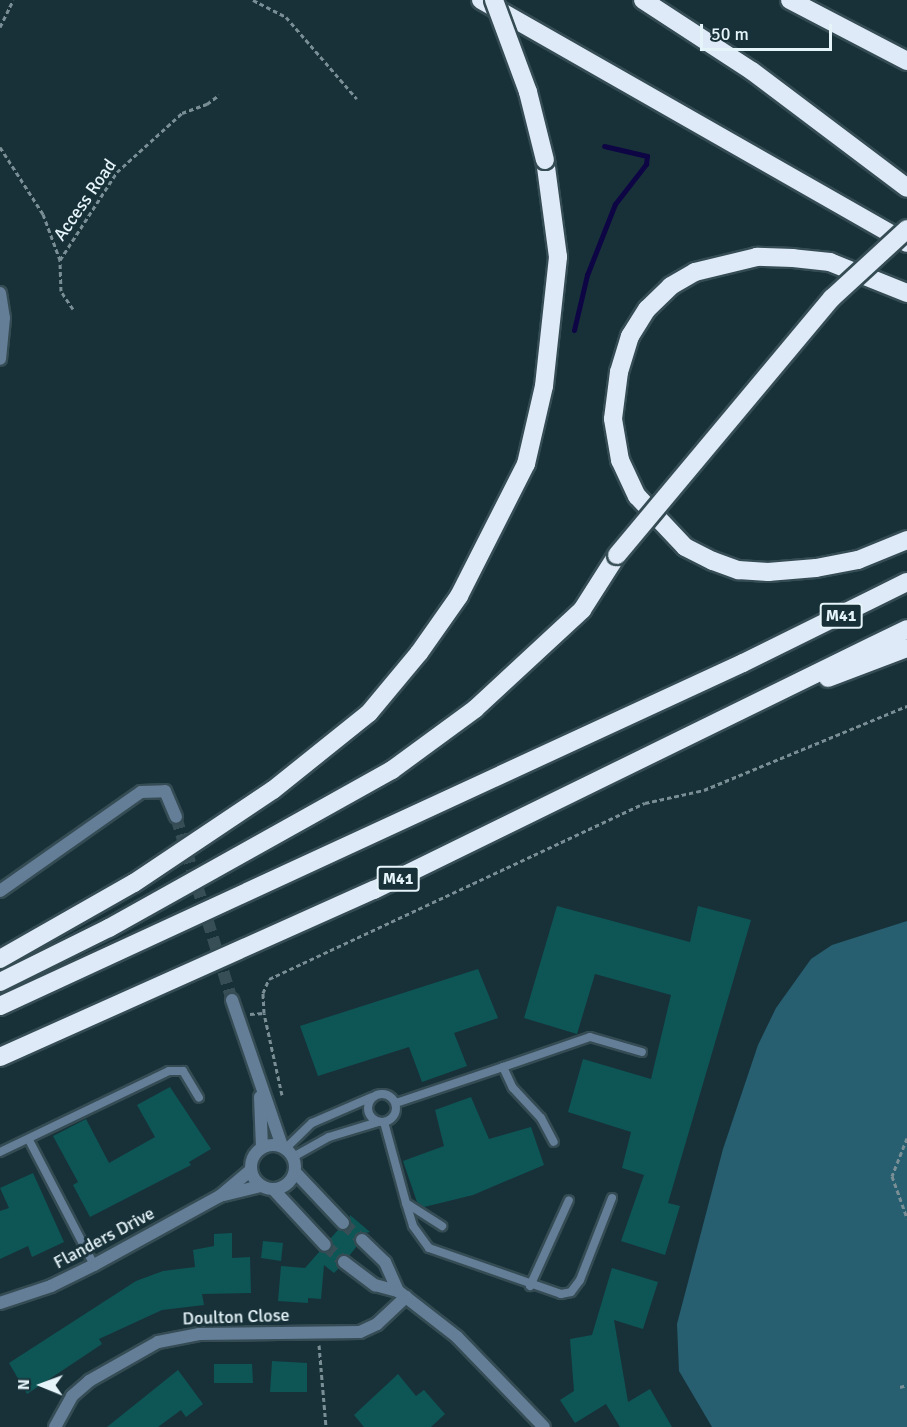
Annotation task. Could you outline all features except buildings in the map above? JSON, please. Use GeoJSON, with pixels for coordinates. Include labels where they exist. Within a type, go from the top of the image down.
{"type":"FeatureCollection","features":[{"type":"Feature","properties":{"kind":"highway"},"geometry":{"type":"LineString","coordinates":[[480,0],[907,243]]}},
{"type":"Feature","properties":{"kind":"highway"},"geometry":{"type":"LineString","coordinates":[[0,959],[134,883],[273,790],[369,713],[419,653],[459,596],[526,465],[544,386],[558,257],[545,160],[528,92],[494,0]]}},
{"type":"Feature","properties":{"kind":"highway"},"geometry":{"type":"LineString","coordinates":[[643,0],[752,71],[907,188]]}},
{"type":"Feature","properties":{"kind":"highway"},"geometry":{"type":"LineString","coordinates":[[789,0],[907,61]]}},
{"type":"Feature","properties":{"kind":"highway"},"geometry":{"type":"LineString","coordinates":[[0,982],[151,906],[392,770],[475,709],[582,610],[617,555],[832,298],[907,229]]}},
{"type":"Feature","properties":{"kind":"highway"},"geometry":{"type":"LineString","coordinates":[[907,293],[830,262],[793,258],[757,257],[695,272],[671,286],[647,309],[630,336],[619,372],[613,419],[620,460],[637,496],[685,547],[713,561],[738,570],[768,572],[816,568],[858,560],[907,540]]}},
{"type":"Feature","properties":{"kind":"highway","name":"M41"},"geometry":{"type":"LineString","coordinates":[[0,1006],[743,663],[907,582]]}},
{"type":"Feature","properties":{"kind":"highway","name":"M41"},"geometry":{"type":"LineString","coordinates":[[0,1057],[374,890],[907,629]]}},
{"type":"Feature","properties":{"kind":"highway"},"geometry":{"type":"LineString","coordinates":[[789,687],[873,664],[907,648]]}},
{"type":"Feature","properties":{"kind":"street"},"geometry":{"type":"LineString","coordinates":[[0,293],[4,340],[0,359]]}},
{"type":"Feature","properties":{"kind":"street"},"geometry":{"type":"LineString","coordinates":[[0,891],[141,792],[165,791],[176,817]]}},
{"type":"Feature","properties":{"kind":"street"},"geometry":{"type":"LineString","coordinates":[[232,1000],[260,1089],[295,1172],[344,1223]]}},
{"type":"Feature","properties":{"kind":"street"},"geometry":{"type":"LineString","coordinates":[[260,1089],[262,1147]]}},
{"type":"Feature","properties":{"kind":"street"},"geometry":{"type":"LineString","coordinates":[[287,1150],[262,1147],[254,1154],[251,1170],[325,1245]]}},
{"type":"Feature","properties":{"kind":"street","name":"Flanders Drive"},"geometry":{"type":"LineString","coordinates":[[0,1303],[51,1286],[94,1264],[220,1196],[251,1170]]}},
{"type":"Feature","properties":{"kind":"street"},"geometry":{"type":"LineString","coordinates":[[267,1188],[287,1185],[295,1172]]}},
{"type":"Feature","properties":{"kind":"street","name":"Flanders Drive"},"geometry":{"type":"LineString","coordinates":[[220,1196],[267,1188]]}},
{"type":"Feature","properties":{"kind":"street"},"geometry":{"type":"LineString","coordinates":[[362,1240],[385,1262],[402,1294]]}},
{"type":"Feature","properties":{"kind":"street"},"geometry":{"type":"LineString","coordinates":[[344,1262],[375,1285],[402,1294],[483,1361],[543,1427]]}},
{"type":"Feature","properties":{"kind":"street","name":"Doulton Close"},"geometry":{"type":"LineString","coordinates":[[55,1427],[72,1396],[89,1381],[158,1342],[199,1334],[319,1333],[368,1329],[402,1294]]}},
{"type":"Feature","properties":{"kind":"lane"},"geometry":{"type":"LineString","coordinates":[[396,1103],[590,1037],[642,1052]]}},
{"type":"Feature","properties":{"kind":"lane"},"geometry":{"type":"LineString","coordinates":[[503,1067],[513,1088],[541,1118],[554,1142]]}},
{"type":"Feature","properties":{"kind":"lane"},"geometry":{"type":"LineString","coordinates":[[0,1152],[169,1071],[183,1071],[199,1098]]}},
{"type":"Feature","properties":{"kind":"lane"},"geometry":{"type":"LineString","coordinates":[[386,1094],[396,1103],[396,1111],[381,1122],[287,1150],[312,1123],[372,1097],[386,1094]]}},
{"type":"Feature","properties":{"kind":"lane"},"geometry":{"type":"LineString","coordinates":[[372,1097],[368,1111],[381,1122],[413,1226],[429,1248],[530,1286],[561,1294],[576,1287],[612,1198]]}},
{"type":"Feature","properties":{"kind":"lane"},"geometry":{"type":"LineString","coordinates":[[29,1140],[94,1264]]}},
{"type":"Feature","properties":{"kind":"lane"},"geometry":{"type":"LineString","coordinates":[[530,1286],[569,1200]]}},
{"type":"Feature","properties":{"kind":"lane"},"geometry":{"type":"LineString","coordinates":[[406,1203],[442,1226]]}},
{"type":"Feature","properties":{"kind":"path"},"geometry":{"type":"LineString","coordinates":[[0,27],[13,0]]}},
{"type":"Feature","properties":{"kind":"path"},"geometry":{"type":"LineString","coordinates":[[253,0],[286,17],[357,99]]}},
{"type":"Feature","properties":{"kind":"path","name":"Access Road"},"geometry":{"type":"LineString","coordinates":[[60,260],[117,172],[182,113],[207,104],[219,95]]}},
{"type":"Feature","properties":{"kind":"path","name":"Access Road"},"geometry":{"type":"LineString","coordinates":[[0,147],[42,214],[60,260],[61,291],[73,309]]}},
{"type":"Feature","properties":{"kind":"path"},"geometry":{"type":"LineString","coordinates":[[284,1104],[264,1013],[263,993],[269,979],[645,803],[704,790],[907,706]]}},
{"type":"Feature","properties":{"kind":"path"},"geometry":{"type":"LineString","coordinates":[[907,1138],[891,1176],[907,1218]]}},
{"type":"Feature","properties":{"kind":"path"},"geometry":{"type":"LineString","coordinates":[[319,1333],[326,1427]]}},
{"type":"Feature","properties":{"kind":"path"},"geometry":{"type":"LineString","coordinates":[[900,1387],[907,1385]]}},
{"type":"Feature","properties":{"kind":"shaded area"},"geometry":{"type":"Polygon","coordinates":[[[907,921],[907,1427],[712,1427],[679,1371],[677,1324],[723,1149],[758,1045],[776,1008],[811,959],[832,945],[907,921]]]}},
{"type":"Feature","properties":{"kind":"waterway"},"geometry":{"type":"LineString","coordinates":[[574,330],[587,275],[615,204],[646,164],[647,156],[604,146]]}},
{"type":"Feature","properties":{"kind":"tunnel"},"geometry":{"type":"LineString","coordinates":[[176,817],[232,1000]]}},
{"type":"Feature","properties":{"kind":"tunnel"},"geometry":{"type":"LineString","coordinates":[[343,1223],[362,1240]]}},
{"type":"Feature","properties":{"kind":"tunnel"},"geometry":{"type":"LineString","coordinates":[[325,1245],[344,1262]]}}]}
